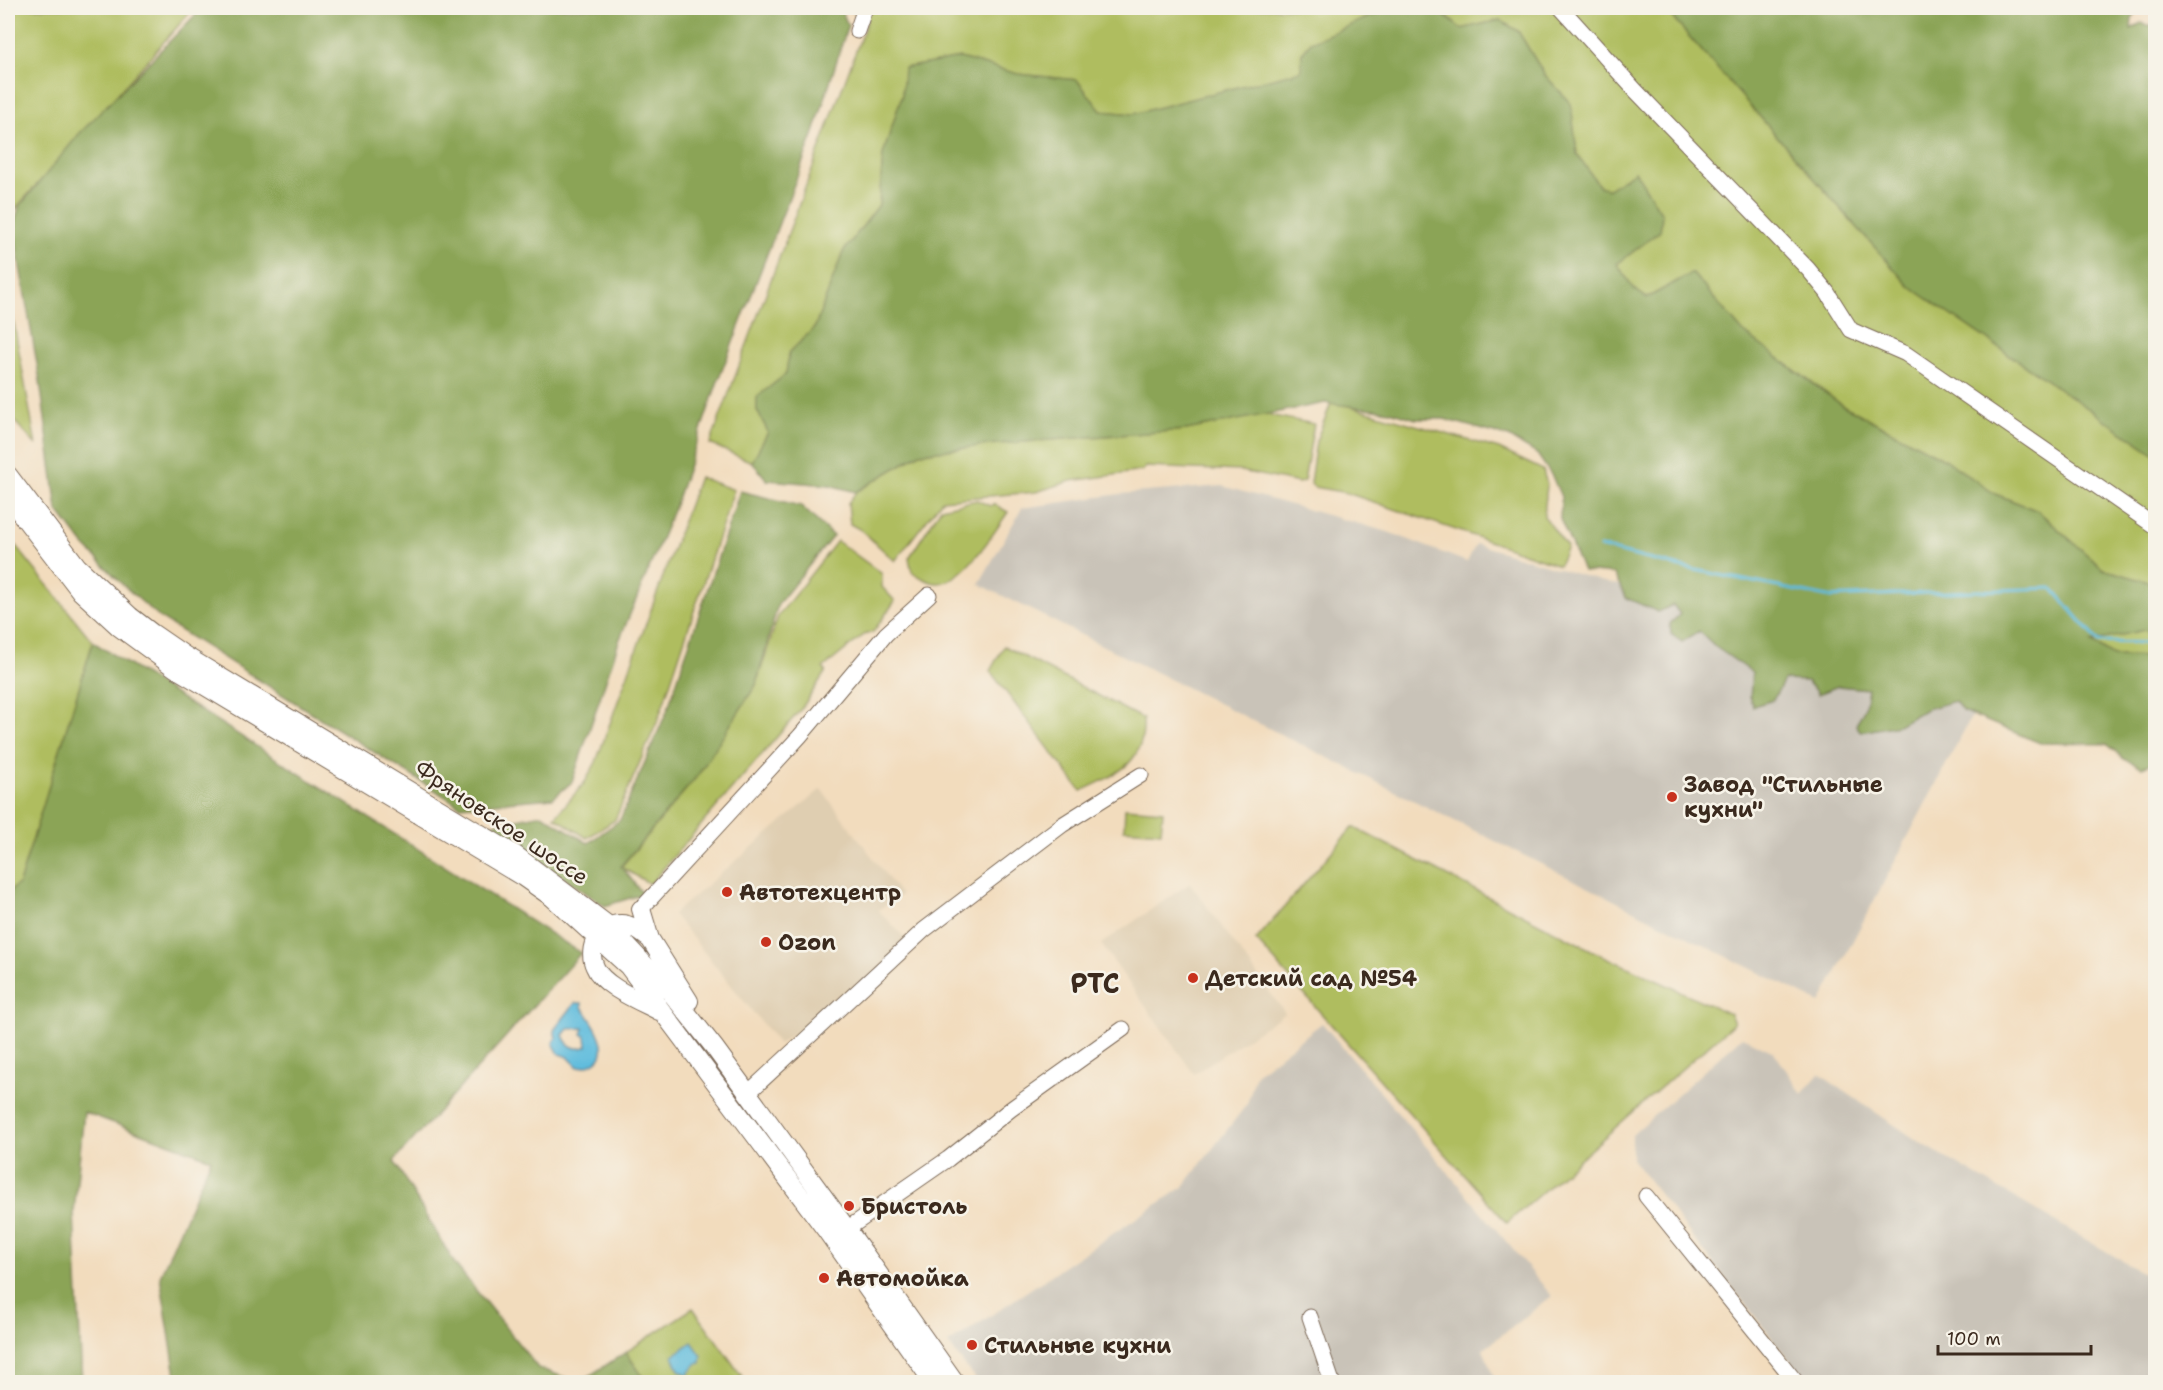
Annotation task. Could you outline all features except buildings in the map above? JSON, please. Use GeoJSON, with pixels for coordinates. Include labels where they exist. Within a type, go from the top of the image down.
{"type":"FeatureCollection","features":[{"type":"Feature","properties":{"kind":"main road","name":"Фряновское шоссе"},"geometry":{"type":"LineString","coordinates":[[8,475],[77,566],[144,627],[184,655],[470,825],[531,865],[582,904],[812,1212],[933,1383]]}},
{"type":"Feature","properties":{"kind":"main road","name":"Фряновское шоссе"},"geometry":{"type":"LineString","coordinates":[[8,497],[81,592],[142,645],[175,668],[523,878],[639,956],[714,1047],[847,1229],[955,1383]]}},
{"type":"Feature","properties":{"kind":"main road"},"geometry":{"type":"LineString","coordinates":[[582,904],[607,913],[641,909]]}},
{"type":"Feature","properties":{"kind":"main road"},"geometry":{"type":"LineString","coordinates":[[641,909],[603,932],[592,952],[595,968],[615,987],[664,1014]]}},
{"type":"Feature","properties":{"kind":"main road"},"geometry":{"type":"LineString","coordinates":[[641,909],[650,939],[694,1008],[714,1047]]}},
{"type":"Feature","properties":{"kind":"main road"},"geometry":{"type":"LineString","coordinates":[[603,932],[622,924],[633,927],[650,939]]}},
{"type":"Feature","properties":{"kind":"street"},"geometry":{"type":"LineString","coordinates":[[857,31],[865,8]]}},
{"type":"Feature","properties":{"kind":"street"},"geometry":{"type":"LineString","coordinates":[[1561,8],[1636,91],[1808,269],[1827,292],[1851,330],[1906,354],[2156,527]]}},
{"type":"Feature","properties":{"kind":"street"},"geometry":{"type":"LineString","coordinates":[[641,909],[800,736],[886,634],[929,596]]}},
{"type":"Feature","properties":{"kind":"street"},"geometry":{"type":"LineString","coordinates":[[747,1094],[924,930],[1062,825],[1141,775]]}},
{"type":"Feature","properties":{"kind":"street"},"geometry":{"type":"LineString","coordinates":[[847,1229],[1123,1029]]}},
{"type":"Feature","properties":{"kind":"street"},"geometry":{"type":"LineString","coordinates":[[1646,1196],[1796,1383]]}},
{"type":"Feature","properties":{"kind":"street"},"geometry":{"type":"LineString","coordinates":[[1310,1317],[1332,1383]]}},
{"type":"Feature","properties":{"kind":"shaded area"},"geometry":{"type":"Polygon","coordinates":[[[1222,486],[1388,532],[1467,562],[1476,544],[1600,581],[1996,670],[1820,1003],[979,584],[1022,508],[1120,494],[1222,486]]]}},
{"type":"Feature","properties":{"kind":"shaded area"},"geometry":{"type":"Polygon","coordinates":[[[821,789],[901,895],[878,910],[909,942],[886,970],[779,1044],[673,914],[821,789]]]}},
{"type":"Feature","properties":{"kind":"shaded area","name":"Детский сад №54"},"geometry":{"type":"Polygon","coordinates":[[[1190,883],[1285,1013],[1194,1074],[1101,944],[1190,883]]]}},
{"type":"Feature","properties":{"kind":"shaded area"},"geometry":{"type":"Polygon","coordinates":[[[1322,1023],[1552,1296],[1483,1349],[1496,1382],[978,1382],[948,1344],[1183,1187],[1247,1104],[1256,1074],[1322,1023]]]}},
{"type":"Feature","properties":{"kind":"shaded area"},"geometry":{"type":"Polygon","coordinates":[[[1742,1037],[1774,1052],[1802,1094],[1819,1074],[1921,1143],[2155,1280],[2155,1382],[1806,1382],[1632,1159],[1632,1135],[1742,1037]]]}},
{"type":"Feature","properties":{"kind":"green space"},"geometry":{"type":"Polygon","coordinates":[[[14,8],[194,8],[8,217],[8,14],[14,8]]]}},
{"type":"Feature","properties":{"kind":"green space"},"geometry":{"type":"Polygon","coordinates":[[[202,8],[835,8],[841,10],[848,25],[814,133],[718,381],[674,508],[619,641],[572,782],[553,798],[460,806],[160,618],[125,587],[83,544],[57,510],[40,381],[13,227],[19,207],[79,134],[202,8]]]}},
{"type":"Feature","properties":{"kind":"green space"},"geometry":{"type":"Polygon","coordinates":[[[847,8],[1390,8],[1311,42],[1302,53],[1301,71],[1133,114],[1101,111],[1077,80],[1018,74],[960,58],[905,68],[902,95],[883,155],[879,205],[843,252],[815,327],[789,353],[786,374],[757,397],[757,410],[768,432],[752,462],[710,444],[867,21],[847,8]]]}},
{"type":"Feature","properties":{"kind":"green space"},"geometry":{"type":"Polygon","coordinates":[[[1390,8],[1429,8],[1443,15],[1461,29],[1500,20],[1518,31],[1544,74],[1571,104],[1577,154],[1599,186],[1609,189],[1635,171],[1662,214],[1660,231],[1617,264],[1634,289],[1647,298],[1692,273],[1743,332],[1842,405],[1941,457],[1995,494],[2038,511],[2103,569],[2155,584],[2155,633],[2144,630],[2091,642],[2113,656],[2155,657],[2155,762],[2142,767],[2124,759],[2107,744],[2040,743],[1962,711],[1955,701],[1926,709],[1898,725],[1861,732],[1856,725],[1865,707],[1868,689],[1838,686],[1818,694],[1807,681],[1784,680],[1773,700],[1753,706],[1750,699],[1752,672],[1717,648],[1699,631],[1682,642],[1671,634],[1670,624],[1680,614],[1673,605],[1658,612],[1626,598],[1614,574],[1583,571],[1560,519],[1561,497],[1552,476],[1537,454],[1509,437],[1444,419],[1416,419],[1390,411],[1325,403],[1186,430],[997,444],[920,453],[856,492],[829,485],[767,480],[752,462],[768,432],[757,410],[757,397],[786,374],[789,353],[815,327],[843,252],[879,205],[883,155],[902,95],[904,68],[960,58],[1018,74],[1077,80],[1101,111],[1133,114],[1301,71],[1302,53],[1311,42],[1390,8]]]}},
{"type":"Feature","properties":{"kind":"green space"},"geometry":{"type":"Polygon","coordinates":[[[1430,8],[1664,8],[1909,286],[2155,454],[2155,584],[2103,569],[2038,511],[1995,494],[1941,457],[1842,405],[1743,332],[1692,273],[1647,298],[1634,289],[1617,264],[1660,231],[1662,214],[1635,171],[1609,189],[1599,186],[1577,154],[1571,104],[1544,74],[1518,31],[1500,20],[1461,29],[1440,10],[1430,8]]]}},
{"type":"Feature","properties":{"kind":"green space"},"geometry":{"type":"Polygon","coordinates":[[[1664,8],[2146,8],[2138,9],[2132,19],[2131,29],[2141,23],[2151,26],[2155,20],[2155,454],[1909,286],[1664,8]]]}},
{"type":"Feature","properties":{"kind":"green space"},"geometry":{"type":"Polygon","coordinates":[[[2146,8],[2155,8],[2155,15],[2146,8]]]}},
{"type":"Feature","properties":{"kind":"green space"},"geometry":{"type":"Polygon","coordinates":[[[8,291],[36,445],[8,414],[8,291]]]}},
{"type":"Feature","properties":{"kind":"green space"},"geometry":{"type":"Polygon","coordinates":[[[1332,401],[1499,449],[1543,470],[1547,485],[1544,516],[1567,547],[1559,565],[1347,493],[1314,487],[1310,483],[1316,441],[1332,401]]]}},
{"type":"Feature","properties":{"kind":"green space"},"geometry":{"type":"Polygon","coordinates":[[[1264,414],[1314,424],[1304,481],[1299,483],[1241,471],[1146,467],[1142,471],[1071,481],[1036,492],[942,500],[895,561],[861,530],[850,524],[848,503],[856,492],[920,453],[997,444],[1186,430],[1264,414]]]}},
{"type":"Feature","properties":{"kind":"green space"},"geometry":{"type":"Polygon","coordinates":[[[699,477],[734,490],[658,720],[615,820],[587,838],[555,817],[585,782],[596,762],[699,477]]]}},
{"type":"Feature","properties":{"kind":"green space"},"geometry":{"type":"Polygon","coordinates":[[[740,491],[801,506],[833,536],[778,604],[756,685],[698,775],[621,866],[643,894],[605,906],[487,825],[542,814],[588,843],[620,820],[667,711],[740,491]]]}},
{"type":"Feature","properties":{"kind":"green space"},"geometry":{"type":"Polygon","coordinates":[[[977,500],[990,506],[994,504],[1008,512],[977,555],[957,575],[947,581],[934,583],[912,572],[909,558],[941,508],[977,500]]]}},
{"type":"Feature","properties":{"kind":"green space"},"geometry":{"type":"Polygon","coordinates":[[[8,536],[93,642],[19,884],[8,892],[8,536]]]}},
{"type":"Feature","properties":{"kind":"green space"},"geometry":{"type":"Polygon","coordinates":[[[837,541],[882,574],[882,587],[895,601],[873,632],[864,635],[823,668],[826,671],[802,708],[650,884],[621,867],[698,775],[756,685],[778,616],[837,541]]]}},
{"type":"Feature","properties":{"kind":"green space"},"geometry":{"type":"Polygon","coordinates":[[[2144,630],[2155,633],[2155,657],[2113,656],[2090,641],[2144,630]]]}},
{"type":"Feature","properties":{"kind":"green space"},"geometry":{"type":"Polygon","coordinates":[[[93,642],[581,953],[394,1161],[455,1264],[538,1368],[578,1382],[177,1382],[160,1276],[211,1159],[84,1112],[74,1212],[82,1382],[8,1382],[8,892],[19,884],[93,642]]]}},
{"type":"Feature","properties":{"kind":"green space"},"geometry":{"type":"Polygon","coordinates":[[[1004,646],[1143,719],[1140,747],[1126,766],[1081,791],[990,671],[1004,646]]]}},
{"type":"Feature","properties":{"kind":"green space"},"geometry":{"type":"Polygon","coordinates":[[[1125,808],[1163,811],[1161,832],[1124,829],[1125,808]]]}},
{"type":"Feature","properties":{"kind":"green space"},"geometry":{"type":"Polygon","coordinates":[[[1353,827],[1595,952],[1730,1014],[1734,1023],[1507,1223],[1256,940],[1353,827]]]}},
{"type":"Feature","properties":{"kind":"green space"},"geometry":{"type":"Polygon","coordinates":[[[693,1308],[746,1382],[646,1382],[626,1352],[693,1308]]]}},
{"type":"Feature","properties":{"kind":"green space"},"geometry":{"type":"Polygon","coordinates":[[[626,1352],[646,1382],[580,1382],[626,1352]]]}},
{"type":"Feature","properties":{"kind":"water"},"geometry":{"type":"Polygon","coordinates":[[[575,1003],[582,1003],[602,1043],[599,1059],[591,1064],[578,1067],[568,1057],[559,1054],[553,1043],[556,1038],[554,1030],[575,1003]],[[584,1028],[568,1029],[563,1035],[566,1042],[575,1048],[583,1048],[587,1046],[586,1037],[582,1034],[584,1028]]]}},
{"type":"Feature","properties":{"kind":"water"},"geometry":{"type":"Polygon","coordinates":[[[692,1342],[702,1356],[701,1363],[696,1364],[688,1375],[679,1370],[673,1356],[692,1342]]]}},
{"type":"Feature","properties":{"kind":"waterway"},"geometry":{"type":"LineString","coordinates":[[1600,547],[1676,566],[1827,597],[2052,588],[2099,642],[2156,643]]}},
{"type":"Feature","properties":{"kind":"place","name":"Завод \"Стильные кухни\""},"geometry":{"type":"Point","coordinates":[1672,797]}},
{"type":"Feature","properties":{"kind":"place","name":"Автотехцентр"},"geometry":{"type":"Point","coordinates":[727,892]}},
{"type":"Feature","properties":{"kind":"place","name":"Ozon"},"geometry":{"type":"Point","coordinates":[766,942]}},
{"type":"Feature","properties":{"kind":"place","name":"Детский сад №54"},"geometry":{"type":"Point","coordinates":[1193,978]}},
{"type":"Feature","properties":{"kind":"place","name":"Бристоль"},"geometry":{"type":"Point","coordinates":[849,1206]}},
{"type":"Feature","properties":{"kind":"place","name":"Автомойка"},"geometry":{"type":"Point","coordinates":[824,1278]}},
{"type":"Feature","properties":{"kind":"place","name":"Стильные кухни"},"geometry":{"type":"Point","coordinates":[972,1345]}},
{"type":"Feature","properties":{"kind":"district","name":"РТС"},"geometry":{"type":"Point","coordinates":[1095,983]}}]}
